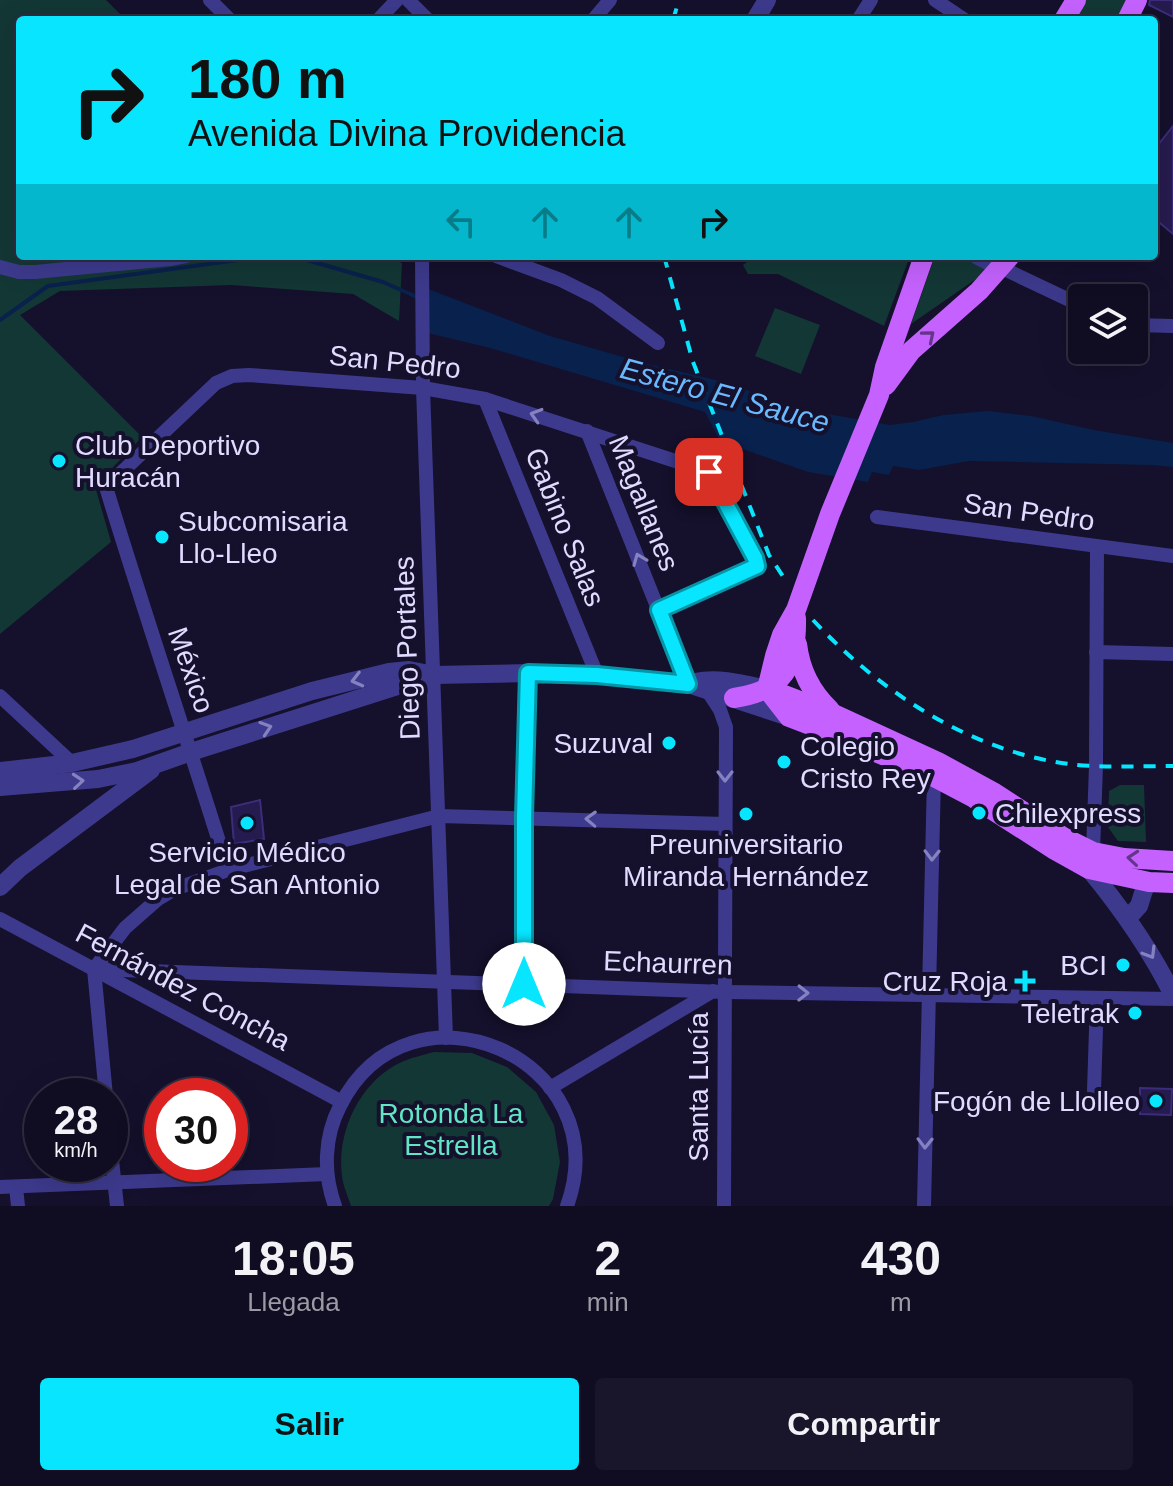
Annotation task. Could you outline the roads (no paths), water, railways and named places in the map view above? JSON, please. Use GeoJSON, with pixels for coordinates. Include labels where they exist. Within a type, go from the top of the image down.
{"type":"FeatureCollection","features":[{"type":"Feature","properties":{"kind":"main road"},"geometry":{"type":"LineString","coordinates":[[767,689],[779,646],[796,610],[830,514],[879,395],[885,367],[923,260]]}},
{"type":"Feature","properties":{"kind":"main road"},"geometry":{"type":"LineString","coordinates":[[879,395],[911,351],[979,291],[1006,262]]}},
{"type":"Feature","properties":{"kind":"main road"},"geometry":{"type":"LineString","coordinates":[[796,610],[799,659],[820,700],[836,715]]}},
{"type":"Feature","properties":{"kind":"main road"},"geometry":{"type":"LineString","coordinates":[[738,700],[767,689],[784,674],[796,636]]}},
{"type":"Feature","properties":{"kind":"main road"},"geometry":{"type":"LineString","coordinates":[[767,689],[836,715],[938,762],[993,792],[1063,837],[1091,860],[1124,858],[1173,861]]}},
{"type":"Feature","properties":{"kind":"main road"},"geometry":{"type":"LineString","coordinates":[[767,689],[789,717],[934,777],[974,798],[1055,850],[1149,882],[1173,883]]}},
{"type":"Feature","properties":{"kind":"main road"},"geometry":{"type":"LineString","coordinates":[[1149,882],[1173,871]]}},
{"type":"Feature","properties":{"kind":"street"},"geometry":{"type":"LineString","coordinates":[[210,0],[226,16]]}},
{"type":"Feature","properties":{"kind":"street"},"geometry":{"type":"LineString","coordinates":[[382,16],[397,0]]}},
{"type":"Feature","properties":{"kind":"street"},"geometry":{"type":"LineString","coordinates":[[408,0],[424,16]]}},
{"type":"Feature","properties":{"kind":"street"},"geometry":{"type":"LineString","coordinates":[[596,16],[610,0]]}},
{"type":"Feature","properties":{"kind":"street"},"geometry":{"type":"LineString","coordinates":[[935,0],[955,16]]}},
{"type":"Feature","properties":{"kind":"street"},"geometry":{"type":"LineString","coordinates":[[0,267],[27,273],[160,260]]}},
{"type":"Feature","properties":{"kind":"street","name":"Diego Portales"},"geometry":{"type":"LineString","coordinates":[[422,260],[423,388],[446,1038]]}},
{"type":"Feature","properties":{"kind":"street"},"geometry":{"type":"LineString","coordinates":[[507,260],[561,280],[597,298],[658,343]]}},
{"type":"Feature","properties":{"kind":"street"},"geometry":{"type":"LineString","coordinates":[[1006,262],[1068,298]]}},
{"type":"Feature","properties":{"kind":"street"},"geometry":{"type":"LineString","coordinates":[[1148,325],[1173,326]]}},
{"type":"Feature","properties":{"kind":"street","name":"San Pedro"},"geometry":{"type":"LineString","coordinates":[[106,487],[209,389],[232,376],[423,388],[485,399],[709,472],[757,566],[659,610]]}},
{"type":"Feature","properties":{"kind":"street","name":"Gabino Salas"},"geometry":{"type":"LineString","coordinates":[[485,399],[597,675]]}},
{"type":"Feature","properties":{"kind":"street","name":"Magallanes"},"geometry":{"type":"LineString","coordinates":[[587,431],[688,684]]}},
{"type":"Feature","properties":{"kind":"street","name":"México"},"geometry":{"type":"LineString","coordinates":[[106,487],[228,870]]}},
{"type":"Feature","properties":{"kind":"street","name":"San Pedro"},"geometry":{"type":"LineString","coordinates":[[877,517],[1173,556]]}},
{"type":"Feature","properties":{"kind":"street"},"geometry":{"type":"LineString","coordinates":[[1097,547],[1091,860],[1145,944],[1173,997]]}},
{"type":"Feature","properties":{"kind":"street"},"geometry":{"type":"LineString","coordinates":[[1096,652],[1173,654]]}},
{"type":"Feature","properties":{"kind":"street"},"geometry":{"type":"LineString","coordinates":[[0,771],[72,763],[133,749],[312,691],[409,670],[434,675],[597,675],[688,684],[789,717]]}},
{"type":"Feature","properties":{"kind":"street"},"geometry":{"type":"LineString","coordinates":[[524,984],[528,673]]}},
{"type":"Feature","properties":{"kind":"street"},"geometry":{"type":"LineString","coordinates":[[0,787],[98,779],[155,766],[434,675]]}},
{"type":"Feature","properties":{"kind":"street"},"geometry":{"type":"LineString","coordinates":[[688,684],[704,680],[767,689]]}},
{"type":"Feature","properties":{"kind":"street","name":"Santa Lucía"},"geometry":{"type":"LineString","coordinates":[[707,690],[720,710],[726,727],[719,991],[724,1206]]}},
{"type":"Feature","properties":{"kind":"street"},"geometry":{"type":"LineString","coordinates":[[0,696],[72,763]]}},
{"type":"Feature","properties":{"kind":"street"},"geometry":{"type":"LineString","coordinates":[[726,727],[738,700]]}},
{"type":"Feature","properties":{"kind":"street"},"geometry":{"type":"LineString","coordinates":[[0,887],[20,868],[155,766],[185,732]]}},
{"type":"Feature","properties":{"kind":"street"},"geometry":{"type":"LineString","coordinates":[[924,1206],[934,777]]}},
{"type":"Feature","properties":{"kind":"street"},"geometry":{"type":"LineString","coordinates":[[104,1078],[94,969],[125,928],[158,899],[197,880],[439,816],[725,824]]}},
{"type":"Feature","properties":{"kind":"street"},"geometry":{"type":"LineString","coordinates":[[1128,918],[1139,906],[1149,882]]}},
{"type":"Feature","properties":{"kind":"street","name":"Fernández Concha"},"geometry":{"type":"LineString","coordinates":[[0,919],[342,1102]]}},
{"type":"Feature","properties":{"kind":"street","name":"Echaurren"},"geometry":{"type":"LineString","coordinates":[[94,969],[719,991],[1173,997]]}},
{"type":"Feature","properties":{"kind":"street"},"geometry":{"type":"LineString","coordinates":[[550,1088],[719,991]]}},
{"type":"Feature","properties":{"kind":"street"},"geometry":{"type":"LineString","coordinates":[[1094,1091],[1097,998]]}},
{"type":"Feature","properties":{"kind":"street"},"geometry":{"type":"LineString","coordinates":[[335,1206],[327,1174],[329,1136],[342,1102],[365,1071],[386,1056],[409,1045],[446,1038],[473,1040],[511,1053],[532,1068],[550,1088],[564,1110],[574,1148],[574,1175],[567,1206]]}},
{"type":"Feature","properties":{"kind":"street"},"geometry":{"type":"LineString","coordinates":[[128,1181],[327,1174]]}},
{"type":"Feature","properties":{"kind":"street"},"geometry":{"type":"LineString","coordinates":[[0,1187],[114,1182],[117,1206]]}},
{"type":"Feature","properties":{"kind":"street"},"geometry":{"type":"LineString","coordinates":[[16,1187],[18,1206]]}},
{"type":"Feature","properties":{"kind":"water"},"geometry":{"type":"Polygon","coordinates":[[[418,285],[550,336],[724,382],[800,409],[890,425],[943,415],[988,411],[1031,416],[1173,443],[1173,467],[969,461],[919,470],[893,466],[889,475],[872,472],[868,482],[808,472],[720,441],[705,412],[490,348],[419,331],[418,285]]]}},
{"type":"Feature","properties":{"kind":"waterway","name":"Estero El Sauce"},"geometry":{"type":"LineString","coordinates":[[0,320],[48,286],[238,260]]}},
{"type":"Feature","properties":{"kind":"waterway","name":"Estero El Sauce"},"geometry":{"type":"LineString","coordinates":[[307,260],[383,282],[417,297]]}},
{"type":"Feature","properties":{"kind":"railway"},"geometry":{"type":"LineString","coordinates":[[674,16],[679,0]]}},
{"type":"Feature","properties":{"kind":"railway"},"geometry":{"type":"LineString","coordinates":[[665,260],[693,362],[769,555],[784,578]]}},
{"type":"Feature","properties":{"kind":"railway"},"geometry":{"type":"LineString","coordinates":[[813,620],[867,671],[897,694],[962,732],[1032,757],[1069,764],[1173,766]]}},
{"type":"Feature","properties":{"kind":"place","name":"Club Deportivo Huracán"},"geometry":{"type":"Point","coordinates":[59,461]}},
{"type":"Feature","properties":{"kind":"place","name":"Subcomisaria Llo-Lleo"},"geometry":{"type":"Point","coordinates":[162,537]}},
{"type":"Feature","properties":{"kind":"place","name":"Suzuval"},"geometry":{"type":"Point","coordinates":[669,743]}},
{"type":"Feature","properties":{"kind":"place","name":"Colegio Cristo Rey"},"geometry":{"type":"Point","coordinates":[784,762]}},
{"type":"Feature","properties":{"kind":"place","name":"Chilexpress"},"geometry":{"type":"Point","coordinates":[979,813]}},
{"type":"Feature","properties":{"kind":"place","name":"Preuniversitario Miranda Hernández"},"geometry":{"type":"Point","coordinates":[746,814]}},
{"type":"Feature","properties":{"kind":"place","name":"Servicio Médico Legal de San Antonio"},"geometry":{"type":"Point","coordinates":[247,823]}},
{"type":"Feature","properties":{"kind":"place","name":"BCI"},"geometry":{"type":"Point","coordinates":[1123,965]}},
{"type":"Feature","properties":{"kind":"place","name":"Cruz Roja"},"geometry":{"type":"Point","coordinates":[1025,981]}},
{"type":"Feature","properties":{"kind":"place","name":"Teletrak"},"geometry":{"type":"Point","coordinates":[1135,1013]}},
{"type":"Feature","properties":{"kind":"place","name":"Fogón de Llolleo"},"geometry":{"type":"Point","coordinates":[1156,1101]}},
{"type":"Feature","properties":{"kind":"park label","name":"Rotonda La Estrella"},"geometry":{"type":"Point","coordinates":[451,1129]}}]}
